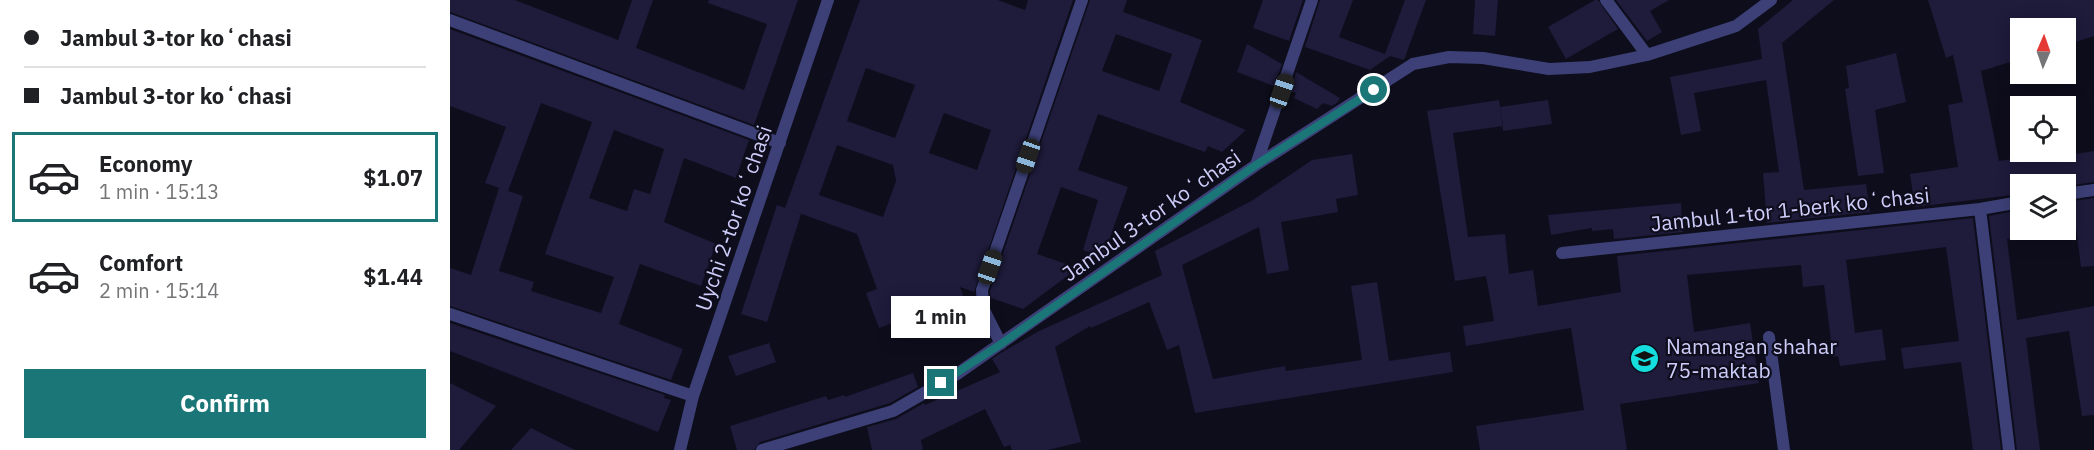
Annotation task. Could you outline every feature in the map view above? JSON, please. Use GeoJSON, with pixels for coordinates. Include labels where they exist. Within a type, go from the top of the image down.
{"type":"FeatureCollection","features":[{"type":"Feature","properties":{"kind":"street","name":"Uychi 2-tor koʻchasi"},"geometry":{"type":"LineString","coordinates":[[680,450],[693,396],[828,0]]}},
{"type":"Feature","properties":{"kind":"street"},"geometry":{"type":"LineString","coordinates":[[1001,344],[983,308],[982,290],[1082,0]]}},
{"type":"Feature","properties":{"kind":"street"},"geometry":{"type":"LineString","coordinates":[[1256,165],[1312,0]]}},
{"type":"Feature","properties":{"kind":"street"},"geometry":{"type":"LineString","coordinates":[[1606,0],[1647,55]]}},
{"type":"Feature","properties":{"kind":"street","name":"Jambul 3-tor koʻchasi"},"geometry":{"type":"LineString","coordinates":[[762,450],[893,411],[957,374],[1256,165],[1413,64],[1449,57],[1483,58],[1549,69],[1571,70],[1647,55],[1736,26],[1771,0]]}},
{"type":"Feature","properties":{"kind":"street"},"geometry":{"type":"LineString","coordinates":[[450,20],[780,142]]}},
{"type":"Feature","properties":{"kind":"street"},"geometry":{"type":"LineString","coordinates":[[2076,193],[2094,190]]}},
{"type":"Feature","properties":{"kind":"street","name":"Jambul 1-tor 1-berk koʻchasi"},"geometry":{"type":"LineString","coordinates":[[1562,253],[1980,209],[2010,204]]}},
{"type":"Feature","properties":{"kind":"street"},"geometry":{"type":"LineString","coordinates":[[1980,209],[2009,450]]}},
{"type":"Feature","properties":{"kind":"street"},"geometry":{"type":"LineString","coordinates":[[450,314],[693,396]]}},
{"type":"Feature","properties":{"kind":"street"},"geometry":{"type":"LineString","coordinates":[[1769,337],[1784,450]]}},
{"type":"Feature","properties":{"kind":"building"},"geometry":{"type":"Polygon","coordinates":[[[450,0],[515,0],[618,40],[632,0],[653,0],[636,48],[744,90],[767,24],[708,3],[709,0],[798,0],[754,125],[450,12],[450,0]]]}},
{"type":"Feature","properties":{"kind":"building"},"geometry":{"type":"Polygon","coordinates":[[[860,0],[998,0],[1025,10],[1028,0],[1073,0],[974,292],[960,287],[967,308],[942,317],[938,307],[879,328],[866,293],[877,289],[857,234],[785,208],[860,0]],[[866,68],[847,121],[895,138],[915,85],[866,68]],[[944,113],[929,153],[977,170],[991,130],[944,113]],[[837,145],[819,195],[883,217],[896,181],[893,165],[837,145]]]}},
{"type":"Feature","properties":{"kind":"building"},"geometry":{"type":"Polygon","coordinates":[[[1090,0],[1127,0],[1123,12],[1202,40],[1180,102],[1246,130],[1222,152],[1208,146],[1205,152],[1098,114],[1078,170],[1128,187],[1103,257],[1083,250],[1098,200],[1061,187],[1037,254],[1078,268],[1023,309],[991,298],[990,291],[1090,0]],[[1116,34],[1102,71],[1159,91],[1172,54],[1116,34]]]}},
{"type":"Feature","properties":{"kind":"building"},"geometry":{"type":"Polygon","coordinates":[[[1263,0],[1303,0],[1289,41],[1253,28],[1263,0]]]}},
{"type":"Feature","properties":{"kind":"building"},"geometry":{"type":"Polygon","coordinates":[[[1320,0],[1353,0],[1339,37],[1385,54],[1405,0],[1426,0],[1404,60],[1390,56],[1370,70],[1305,47],[1320,0]]]}},
{"type":"Feature","properties":{"kind":"building"},"geometry":{"type":"Polygon","coordinates":[[[1475,0],[1498,0],[1495,36],[1473,34],[1475,0]]]}},
{"type":"Feature","properties":{"kind":"building"},"geometry":{"type":"Polygon","coordinates":[[[1598,0],[1618,29],[1566,59],[1548,27],[1598,0]]]}},
{"type":"Feature","properties":{"kind":"building"},"geometry":{"type":"Polygon","coordinates":[[[1616,0],[1669,0],[1650,11],[1662,32],[1647,41],[1616,0]]]}},
{"type":"Feature","properties":{"kind":"building"},"geometry":{"type":"Polygon","coordinates":[[[1793,0],[1834,0],[1782,43],[1804,190],[1866,184],[1870,212],[1767,223],[1763,173],[1779,172],[1766,80],[1694,93],[1701,131],[1681,135],[1670,77],[1762,59],[1758,29],[1793,0]]]}},
{"type":"Feature","properties":{"kind":"building"},"geometry":{"type":"Polygon","coordinates":[[[1928,0],[2094,0],[2094,36],[2076,42],[2076,18],[2010,18],[2010,62],[1981,71],[1999,161],[2076,162],[2076,154],[2094,151],[2094,182],[2076,185],[2076,174],[2010,174],[2010,195],[1915,207],[1910,174],[1958,167],[1948,105],[1963,102],[1953,55],[1946,58],[1928,0]]]}},
{"type":"Feature","properties":{"kind":"building"},"geometry":{"type":"Polygon","coordinates":[[[450,29],[749,140],[736,178],[684,158],[664,222],[716,244],[701,286],[640,264],[619,324],[683,349],[671,380],[450,306],[450,268],[471,275],[499,188],[485,183],[506,127],[450,106],[450,29]],[[541,103],[508,191],[523,196],[499,271],[534,282],[531,291],[601,313],[614,277],[545,254],[592,122],[541,103]],[[614,130],[589,198],[627,211],[634,189],[650,194],[664,149],[614,130]]]}},
{"type":"Feature","properties":{"kind":"building"},"geometry":{"type":"Polygon","coordinates":[[[1247,44],[1282,64],[1274,86],[1237,72],[1247,44]]]}},
{"type":"Feature","properties":{"kind":"building"},"geometry":{"type":"Polygon","coordinates":[[[1896,53],[1906,102],[1875,110],[1884,173],[1858,176],[1845,89],[1849,88],[1846,66],[1896,53]]]}},
{"type":"Feature","properties":{"kind":"building"},"geometry":{"type":"Polygon","coordinates":[[[1296,72],[1340,98],[1338,102],[1332,106],[1323,103],[1317,109],[1294,98],[1296,93],[1290,91],[1296,72]]]}},
{"type":"Feature","properties":{"kind":"building"},"geometry":{"type":"Polygon","coordinates":[[[1499,100],[1503,126],[1453,133],[1468,237],[1505,234],[1509,274],[1533,270],[1538,306],[1621,292],[1617,256],[1973,218],[2001,450],[1973,450],[1961,362],[1904,369],[1901,348],[1959,341],[1946,247],[1846,260],[1855,333],[1882,329],[1886,360],[1840,366],[1838,356],[1833,357],[1824,285],[1803,287],[1801,265],[1687,275],[1694,332],[1750,323],[1759,383],[1620,404],[1627,450],[1480,450],[1476,426],[1584,410],[1571,328],[1466,346],[1463,326],[1494,321],[1486,276],[1455,281],[1427,111],[1499,100]]]}},
{"type":"Feature","properties":{"kind":"building"},"geometry":{"type":"Polygon","coordinates":[[[1548,100],[1552,124],[1503,131],[1500,107],[1548,100]]]}},
{"type":"Feature","properties":{"kind":"building"},"geometry":{"type":"Polygon","coordinates":[[[1352,154],[1358,195],[1336,199],[1338,212],[1281,222],[1289,270],[1267,274],[1259,227],[1182,265],[1213,379],[1285,366],[1286,371],[1362,360],[1351,286],[1377,282],[1389,361],[1450,352],[1453,372],[1195,413],[1179,345],[1167,350],[1149,302],[1091,328],[1090,326],[1055,347],[1081,442],[1048,450],[1012,450],[1010,445],[1004,447],[985,409],[921,440],[923,450],[872,450],[867,427],[896,419],[924,403],[925,405],[1000,372],[992,359],[999,354],[1037,332],[1162,275],[1155,251],[1253,200],[1312,160],[1352,154]]]}},
{"type":"Feature","properties":{"kind":"building"},"geometry":{"type":"Polygon","coordinates":[[[2094,198],[2094,266],[2081,267],[2076,227],[2076,201],[2094,198]]]}},
{"type":"Feature","properties":{"kind":"building"},"geometry":{"type":"Polygon","coordinates":[[[1681,203],[1683,232],[1614,239],[1613,229],[1592,231],[1592,228],[1551,235],[1548,215],[1681,203]]]}},
{"type":"Feature","properties":{"kind":"building"},"geometry":{"type":"Polygon","coordinates":[[[777,205],[801,214],[767,322],[741,314],[777,205]]]}},
{"type":"Feature","properties":{"kind":"building"},"geometry":{"type":"Polygon","coordinates":[[[2010,212],[2010,239],[2007,239],[2017,320],[2094,306],[2094,415],[2082,416],[2069,331],[2026,338],[2040,450],[2017,450],[1989,216],[2010,212]]]}},
{"type":"Feature","properties":{"kind":"building"},"geometry":{"type":"Polygon","coordinates":[[[450,323],[665,395],[664,398],[671,400],[658,432],[450,351],[450,323]]]}},
{"type":"Feature","properties":{"kind":"building"},"geometry":{"type":"Polygon","coordinates":[[[769,343],[776,362],[736,376],[728,356],[769,343]]]}},
{"type":"Feature","properties":{"kind":"building"},"geometry":{"type":"Polygon","coordinates":[[[913,373],[918,387],[890,403],[760,442],[754,450],[737,450],[730,426],[826,396],[828,400],[844,395],[845,397],[913,373]]]}},
{"type":"Feature","properties":{"kind":"building"},"geometry":{"type":"Polygon","coordinates":[[[450,383],[496,406],[459,450],[450,450],[450,383]]]}},
{"type":"Feature","properties":{"kind":"building"},"geometry":{"type":"Polygon","coordinates":[[[531,428],[575,450],[511,450],[531,428]]]}},
{"type":"Feature","properties":{"kind":"place","name":"Namangan shahar 75-maktab"},"geometry":{"type":"Point","coordinates":[1645,358]}},
{"type":"Feature","properties":{"kind":"route"},"geometry":{"type":"LineString","coordinates":[[941,383],[1001,344],[1256,165],[1374,90]]}}]}
